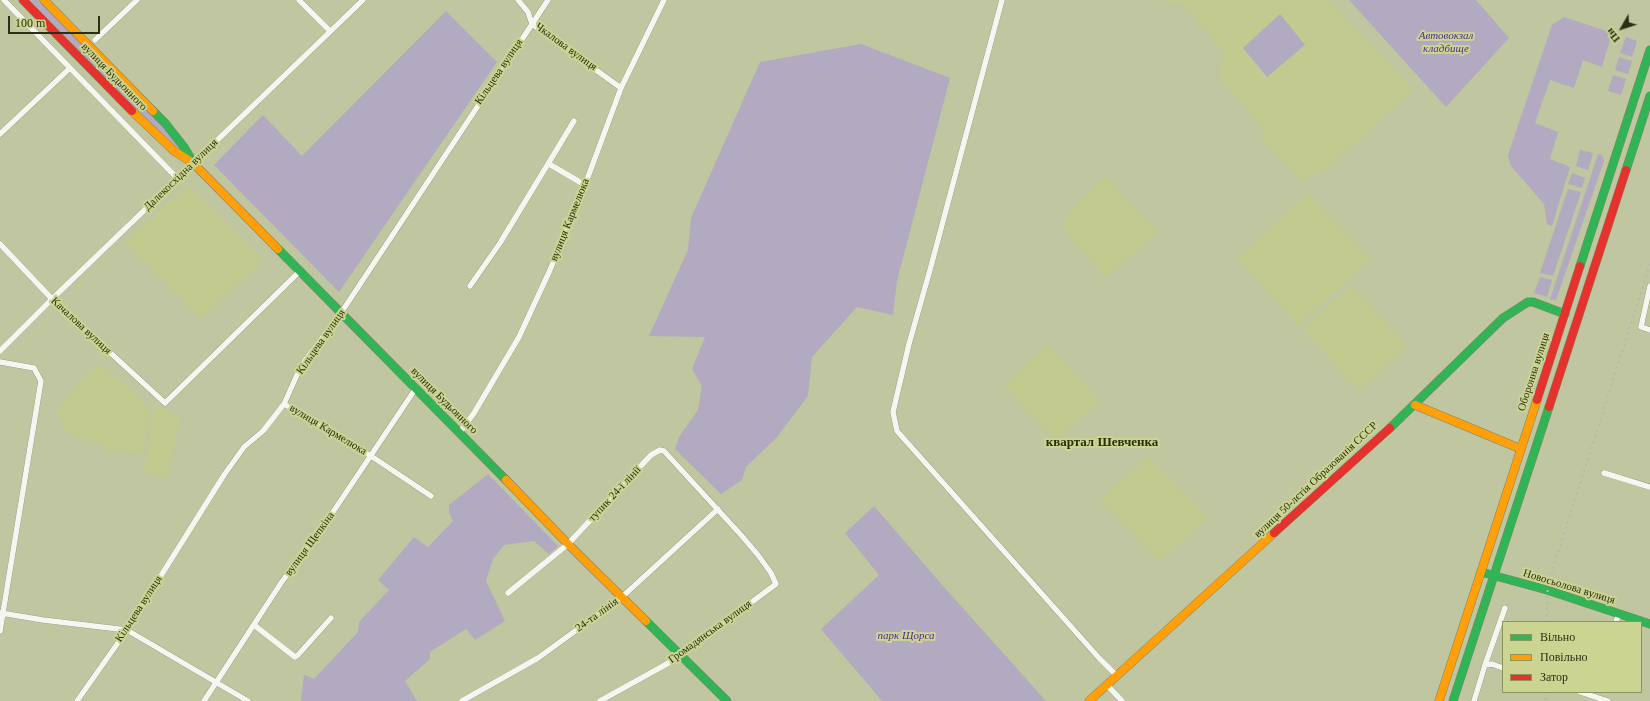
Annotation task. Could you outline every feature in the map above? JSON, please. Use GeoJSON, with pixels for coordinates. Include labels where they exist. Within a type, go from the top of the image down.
{"type":"FeatureCollection","features":[{"type":"Feature","properties":{"kind":"main road","name":"вулиця Будьонного"},"geometry":{"type":"LineString","coordinates":[[23,0],[136,116],[174,151],[193,163],[460,432],[568,544],[727,701]]}},
{"type":"Feature","properties":{"kind":"main road","name":"вулиця Будьонного"},"geometry":{"type":"LineString","coordinates":[[44,0],[165,123],[184,147],[193,163]]}},
{"type":"Feature","properties":{"kind":"main road","name":"Оборонна вулиця"},"geometry":{"type":"LineString","coordinates":[[1439,701],[1520,449],[1566,314],[1650,50]]}},
{"type":"Feature","properties":{"kind":"main road"},"geometry":{"type":"LineString","coordinates":[[1453,701],[1650,96]]}},
{"type":"Feature","properties":{"kind":"main road","name":"вулиця 50-лєтія Образованія СССР"},"geometry":{"type":"LineString","coordinates":[[1089,701],[1415,405],[1503,318],[1528,302],[1533,302],[1566,314]]}},
{"type":"Feature","properties":{"kind":"main road"},"geometry":{"type":"LineString","coordinates":[[1415,405],[1520,449]]}},
{"type":"Feature","properties":{"kind":"main road","name":"Новосьолова вулиця"},"geometry":{"type":"LineString","coordinates":[[1481,572],[1547,590],[1617,618],[1634,621]]}},
{"type":"Feature","properties":{"kind":"street"},"geometry":{"type":"LineString","coordinates":[[4,0],[177,178]]}},
{"type":"Feature","properties":{"kind":"street"},"geometry":{"type":"LineString","coordinates":[[95,40],[137,0]]}},
{"type":"Feature","properties":{"kind":"street"},"geometry":{"type":"LineString","coordinates":[[299,0],[330,31]]}},
{"type":"Feature","properties":{"kind":"street","name":"Далекосхідна вулиця"},"geometry":{"type":"LineString","coordinates":[[0,351],[177,178],[363,0]]}},
{"type":"Feature","properties":{"kind":"street","name":"Чкалова вулиця"},"geometry":{"type":"LineString","coordinates":[[518,0],[528,12],[532,24],[621,88]]}},
{"type":"Feature","properties":{"kind":"street","name":"Кільцева вулиця"},"geometry":{"type":"LineString","coordinates":[[77,701],[127,630],[224,474],[244,447],[263,431],[284,404],[301,366],[341,313],[496,76],[548,0]]}},
{"type":"Feature","properties":{"kind":"street","name":"вулиця Кармелюка"},"geometry":{"type":"LineString","coordinates":[[460,432],[474,413],[519,337],[550,270],[585,185],[621,88],[664,0]]}},
{"type":"Feature","properties":{"kind":"street"},"geometry":{"type":"LineString","coordinates":[[1002,0],[909,344],[894,412],[897,431],[1099,658],[1117,676]]}},
{"type":"Feature","properties":{"kind":"street"},"geometry":{"type":"LineString","coordinates":[[0,134],[70,68]]}},
{"type":"Feature","properties":{"kind":"street"},"geometry":{"type":"LineString","coordinates":[[470,286],[500,243],[574,121]]}},
{"type":"Feature","properties":{"kind":"street"},"geometry":{"type":"LineString","coordinates":[[549,164],[585,185]]}},
{"type":"Feature","properties":{"kind":"street","name":"Качалова вулиця"},"geometry":{"type":"LineString","coordinates":[[0,244],[52,299],[165,403],[300,271]]}},
{"type":"Feature","properties":{"kind":"street"},"geometry":{"type":"LineString","coordinates":[[1650,286],[1641,327],[1650,330]]}},
{"type":"Feature","properties":{"kind":"street"},"geometry":{"type":"LineString","coordinates":[[0,362],[34,368],[41,381],[1,613],[0,631]]}},
{"type":"Feature","properties":{"kind":"street","name":"вулиця Щепкіна"},"geometry":{"type":"LineString","coordinates":[[204,701],[281,583],[336,509],[416,388]]}},
{"type":"Feature","properties":{"kind":"street","name":"вулиця Кармелюка"},"geometry":{"type":"LineString","coordinates":[[284,404],[371,456],[431,496]]}},
{"type":"Feature","properties":{"kind":"street","name":"тупик 24-ї лінії"},"geometry":{"type":"LineString","coordinates":[[508,593],[568,544],[651,455],[660,450],[664,451],[718,509]]}},
{"type":"Feature","properties":{"kind":"street"},"geometry":{"type":"LineString","coordinates":[[1604,473],[1650,486]]}},
{"type":"Feature","properties":{"kind":"street","name":"Громадянська вулиця"},"geometry":{"type":"LineString","coordinates":[[600,701],[674,660],[776,584],[758,555],[718,509]]}},
{"type":"Feature","properties":{"kind":"street","name":"24-та лінія"},"geometry":{"type":"LineString","coordinates":[[462,701],[538,658],[622,597],[718,509]]}},
{"type":"Feature","properties":{"kind":"street"},"geometry":{"type":"LineString","coordinates":[[1474,701],[1504,608]]}},
{"type":"Feature","properties":{"kind":"street"},"geometry":{"type":"LineString","coordinates":[[1,613],[43,620],[127,630],[248,701]]}},
{"type":"Feature","properties":{"kind":"street"},"geometry":{"type":"LineString","coordinates":[[254,625],[295,657],[298,656],[331,618]]}},
{"type":"Feature","properties":{"kind":"street"},"geometry":{"type":"LineString","coordinates":[[1485,665],[1492,664],[1502,668]]}},
{"type":"Feature","properties":{"kind":"street"},"geometry":{"type":"LineString","coordinates":[[1107,685],[1122,701]]}},
{"type":"Feature","properties":{"kind":"street"},"geometry":{"type":"LineString","coordinates":[[1591,696],[1608,701]]}},
{"type":"Feature","properties":{"kind":"shaded area"},"geometry":{"type":"Polygon","coordinates":[[[1165,0],[1329,0],[1414,89],[1324,172],[1313,175],[1303,183],[1261,139],[1266,133],[1219,76],[1224,52],[1182,4],[1168,4],[1165,0]]]}},
{"type":"Feature","properties":{"kind":"shaded area"},"geometry":{"type":"Polygon","coordinates":[[[1105,176],[1158,232],[1106,277],[1066,234],[1065,216],[1105,176]]]}},
{"type":"Feature","properties":{"kind":"shaded area"},"geometry":{"type":"Polygon","coordinates":[[[188,185],[264,260],[201,319],[125,242],[188,185]]]}},
{"type":"Feature","properties":{"kind":"shaded area"},"geometry":{"type":"Polygon","coordinates":[[[1308,193],[1370,259],[1299,326],[1237,259],[1308,193]]]}},
{"type":"Feature","properties":{"kind":"shaded area"},"geometry":{"type":"Polygon","coordinates":[[[1351,285],[1407,347],[1359,391],[1303,329],[1351,285]]]}},
{"type":"Feature","properties":{"kind":"shaded area"},"geometry":{"type":"Polygon","coordinates":[[[1048,344],[1100,401],[1056,440],[1004,385],[1048,344]]]}},
{"type":"Feature","properties":{"kind":"shaded area"},"geometry":{"type":"Polygon","coordinates":[[[102,366],[134,392],[151,412],[143,453],[111,451],[92,441],[69,436],[56,411],[89,371],[102,366]]]}},
{"type":"Feature","properties":{"kind":"shaded area"},"geometry":{"type":"Polygon","coordinates":[[[154,404],[180,417],[167,478],[144,473],[154,404]]]}},
{"type":"Feature","properties":{"kind":"shaded area"},"geometry":{"type":"Polygon","coordinates":[[[1148,457],[1208,518],[1160,561],[1100,499],[1148,457]]]}},
{"type":"Feature","properties":{"kind":"green space"},"geometry":{"type":"Polygon","coordinates":[[[30,0],[39,0],[183,150],[181,151],[146,119],[30,0]]]}},
{"type":"Feature","properties":{"kind":"green space","name":"Автовокзал кладбище"},"geometry":{"type":"Polygon","coordinates":[[[1349,0],[1476,0],[1509,38],[1446,107],[1349,0]]]}},
{"type":"Feature","properties":{"kind":"green space"},"geometry":{"type":"Polygon","coordinates":[[[446,11],[497,62],[339,292],[214,165],[263,115],[302,156],[446,11]]]}},
{"type":"Feature","properties":{"kind":"green space"},"geometry":{"type":"Polygon","coordinates":[[[1280,14],[1305,45],[1267,77],[1243,48],[1280,14]]]}},
{"type":"Feature","properties":{"kind":"green space"},"geometry":{"type":"Polygon","coordinates":[[[1564,17],[1612,33],[1602,67],[1583,60],[1574,88],[1550,80],[1535,123],[1558,132],[1550,159],[1570,167],[1552,226],[1547,224],[1544,204],[1511,166],[1508,155],[1552,25],[1564,17]]]}},
{"type":"Feature","properties":{"kind":"green space"},"geometry":{"type":"Polygon","coordinates":[[[1626,37],[1637,41],[1632,57],[1620,53],[1626,37]]]}},
{"type":"Feature","properties":{"kind":"green space"},"geometry":{"type":"Polygon","coordinates":[[[861,44],[950,78],[897,281],[893,315],[857,307],[812,357],[808,396],[777,437],[746,467],[742,480],[721,494],[675,449],[679,437],[698,410],[702,386],[692,369],[705,337],[649,336],[688,250],[691,218],[760,62],[861,44]]]}},
{"type":"Feature","properties":{"kind":"green space"},"geometry":{"type":"Polygon","coordinates":[[[1619,57],[1632,61],[1628,74],[1615,70],[1619,57]]]}},
{"type":"Feature","properties":{"kind":"green space"},"geometry":{"type":"Polygon","coordinates":[[[1613,75],[1626,79],[1621,95],[1608,91],[1613,75]]]}},
{"type":"Feature","properties":{"kind":"green space"},"geometry":{"type":"Polygon","coordinates":[[[1580,150],[1593,153],[1588,170],[1576,166],[1580,150]]]}},
{"type":"Feature","properties":{"kind":"green space"},"geometry":{"type":"Polygon","coordinates":[[[1598,154],[1602,155],[1604,161],[1556,300],[1550,299],[1598,154]]]}},
{"type":"Feature","properties":{"kind":"green space"},"geometry":{"type":"Polygon","coordinates":[[[1572,173],[1585,178],[1582,188],[1568,184],[1572,173]]]}},
{"type":"Feature","properties":{"kind":"green space"},"geometry":{"type":"Polygon","coordinates":[[[1568,189],[1581,192],[1553,276],[1540,273],[1568,189]]]}},
{"type":"Feature","properties":{"kind":"green space"},"geometry":{"type":"Polygon","coordinates":[[[1540,277],[1552,280],[1547,297],[1534,293],[1540,277]]]}},
{"type":"Feature","properties":{"kind":"green space"},"geometry":{"type":"Polygon","coordinates":[[[488,474],[558,546],[549,554],[534,541],[504,545],[493,559],[486,581],[505,621],[475,640],[466,629],[430,652],[430,659],[405,681],[417,701],[301,701],[304,675],[314,679],[358,632],[359,622],[389,590],[378,580],[414,537],[428,547],[453,521],[449,512],[449,505],[488,474]]]}},
{"type":"Feature","properties":{"kind":"green space","name":"парк Щорса"},"geometry":{"type":"Polygon","coordinates":[[[874,506],[1046,701],[882,701],[821,629],[879,575],[845,533],[874,506]]]}},
{"type":"Feature","properties":{"kind":"railway"},"geometry":{"type":"LineString","coordinates":[[1546,621],[1548,584],[1650,264]]}},
{"type":"Feature","properties":{"kind":"railway"},"geometry":{"type":"LineString","coordinates":[[1545,693],[1546,701]]}},
{"type":"Feature","properties":{"kind":"traffic: fast"},"geometry":{"type":"LineString","coordinates":[[1580,266],[1650,50]]}},
{"type":"Feature","properties":{"kind":"traffic: fast"},"geometry":{"type":"LineString","coordinates":[[1626,170],[1650,96]]}},
{"type":"Feature","properties":{"kind":"traffic: fast"},"geometry":{"type":"LineString","coordinates":[[153,111],[165,123],[184,147],[193,162]]}},
{"type":"Feature","properties":{"kind":"traffic: fast"},"geometry":{"type":"LineString","coordinates":[[278,249],[506,480]]}},
{"type":"Feature","properties":{"kind":"traffic: fast"},"geometry":{"type":"LineString","coordinates":[[1390,428],[1503,318],[1528,302],[1533,302],[1565,314]]}},
{"type":"Feature","properties":{"kind":"traffic: fast"},"geometry":{"type":"LineString","coordinates":[[1453,701],[1549,407]]}},
{"type":"Feature","properties":{"kind":"traffic: fast"},"geometry":{"type":"LineString","coordinates":[[1481,572],[1547,590],[1641,621]]}},
{"type":"Feature","properties":{"kind":"traffic: fast"},"geometry":{"type":"LineString","coordinates":[[646,621],[727,701]]}},
{"type":"Feature","properties":{"kind":"traffic: fast"},"geometry":{"type":"LineString","coordinates":[[1642,621],[1650,624]]}},
{"type":"Feature","properties":{"kind":"traffic: slow"},"geometry":{"type":"LineString","coordinates":[[44,0],[153,111]]}},
{"type":"Feature","properties":{"kind":"traffic: slow"},"geometry":{"type":"LineString","coordinates":[[132,111],[174,151],[193,163],[278,249]]}},
{"type":"Feature","properties":{"kind":"traffic: slow"},"geometry":{"type":"LineString","coordinates":[[1439,701],[1537,400]]}},
{"type":"Feature","properties":{"kind":"traffic: slow"},"geometry":{"type":"LineString","coordinates":[[1415,405],[1521,449]]}},
{"type":"Feature","properties":{"kind":"traffic: slow"},"geometry":{"type":"LineString","coordinates":[[506,480],[646,621]]}},
{"type":"Feature","properties":{"kind":"traffic: slow"},"geometry":{"type":"LineString","coordinates":[[1089,701],[1274,533]]}},
{"type":"Feature","properties":{"kind":"traffic: jam"},"geometry":{"type":"LineString","coordinates":[[23,0],[132,111]]}},
{"type":"Feature","properties":{"kind":"traffic: jam"},"geometry":{"type":"LineString","coordinates":[[1549,407],[1626,170]]}},
{"type":"Feature","properties":{"kind":"traffic: jam"},"geometry":{"type":"LineString","coordinates":[[1537,400],[1580,266]]}},
{"type":"Feature","properties":{"kind":"traffic: jam"},"geometry":{"type":"LineString","coordinates":[[1274,533],[1390,428]]}},
{"type":"Feature","properties":{"kind":"district","name":"квартал Шевченка"},"geometry":{"type":"Point","coordinates":[1102,443]}}]}
